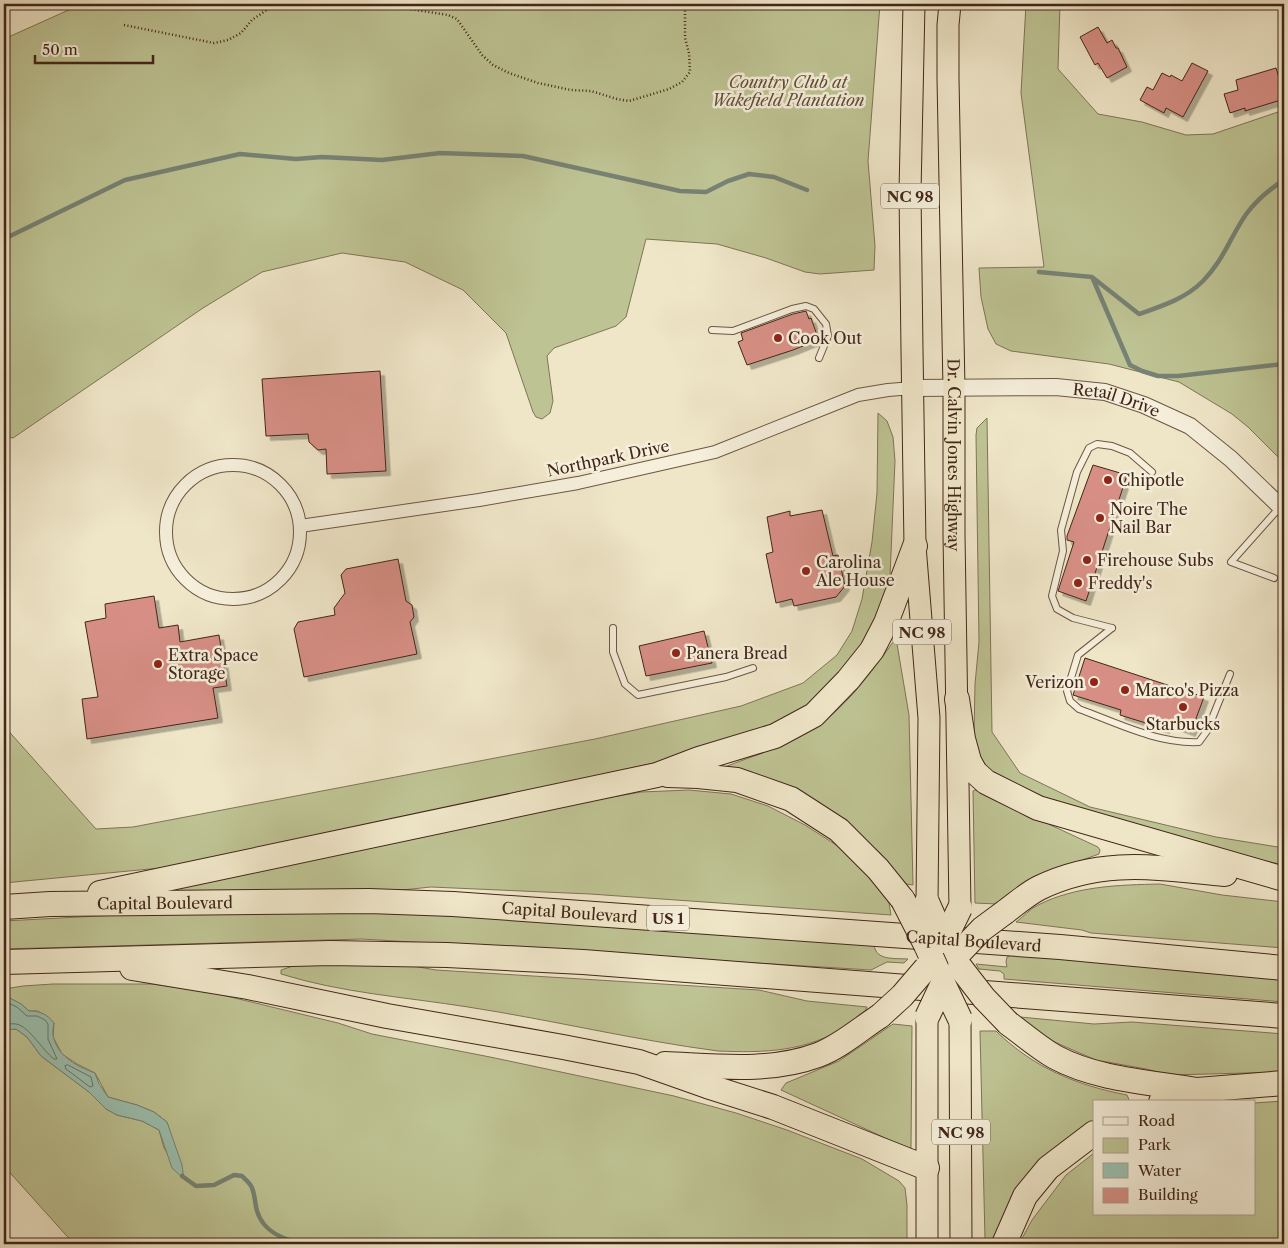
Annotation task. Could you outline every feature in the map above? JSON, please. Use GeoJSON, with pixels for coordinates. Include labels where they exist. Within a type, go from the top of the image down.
{"type":"FeatureCollection","features":[{"type":"Feature","properties":{"kind":"highway","name":"NC 98"},"geometry":{"type":"LineString","coordinates":[[914,4],[910,192],[915,546],[929,718],[927,902]]}},
{"type":"Feature","properties":{"kind":"highway","name":"Dr. Calvin Jones Highway"},"geometry":{"type":"LineString","coordinates":[[950,4],[948,79],[954,388],[954,535],[960,908]]}},
{"type":"Feature","properties":{"kind":"highway"},"geometry":{"type":"LineString","coordinates":[[50,904],[657,775],[699,759],[775,736],[814,715],[848,680],[872,650],[886,623],[915,546]]}},
{"type":"Feature","properties":{"kind":"highway"},"geometry":{"type":"LineString","coordinates":[[957,699],[963,739],[969,761],[975,772],[986,782],[1038,808],[1284,879]]}},
{"type":"Feature","properties":{"kind":"highway"},"geometry":{"type":"LineString","coordinates":[[657,775],[698,776],[737,780],[791,799],[839,830],[878,869],[903,900],[943,959],[1008,1024],[1055,1057],[1082,1068],[1113,1077],[1197,1090],[1284,1083]]}},
{"type":"Feature","properties":{"kind":"highway"},"geometry":{"type":"LineString","coordinates":[[638,1062],[724,1067],[758,1066],[795,1062],[820,1055],[880,1016],[943,959],[1004,912],[1038,888],[1074,874],[1109,867],[1141,866],[1284,879]]}},
{"type":"Feature","properties":{"kind":"highway","name":"Capital Boulevard"},"geometry":{"type":"LineString","coordinates":[[4,908],[50,904],[369,901],[453,904],[1060,947],[1284,968]]}},
{"type":"Feature","properties":{"kind":"highway"},"geometry":{"type":"LineString","coordinates":[[927,902],[960,1019]]}},
{"type":"Feature","properties":{"kind":"highway"},"geometry":{"type":"LineString","coordinates":[[927,1017],[960,908]]}},
{"type":"Feature","properties":{"kind":"highway"},"geometry":{"type":"LineString","coordinates":[[4,962],[330,953],[447,955],[583,962],[1284,1016]]}},
{"type":"Feature","properties":{"kind":"highway"},"geometry":{"type":"LineString","coordinates":[[71,959],[248,987],[387,1016],[638,1062],[773,1107],[927,1168]]}},
{"type":"Feature","properties":{"kind":"highway","name":"NC 98"},"geometry":{"type":"LineString","coordinates":[[927,1017],[927,1244]]}},
{"type":"Feature","properties":{"kind":"highway","name":"NC 98"},"geometry":{"type":"LineString","coordinates":[[960,1019],[961,1244]]}},
{"type":"Feature","properties":{"kind":"highway"},"geometry":{"type":"LineString","coordinates":[[1167,1100],[1197,1090]]}},
{"type":"Feature","properties":{"kind":"highway"},"geometry":{"type":"LineString","coordinates":[[1004,1244],[1025,1196],[1048,1168],[1093,1134]]}},
{"type":"Feature","properties":{"kind":"street","name":"Retail Drive"},"geometry":{"type":"LineString","coordinates":[[913,388],[1056,388],[1105,392],[1144,405],[1190,426],[1231,459],[1283,508]]}},
{"type":"Feature","properties":{"kind":"street","name":"Northpark Drive"},"geometry":{"type":"LineString","coordinates":[[300,526],[453,504],[587,481],[715,452],[858,395],[913,388]]}},
{"type":"Feature","properties":{"kind":"street"},"geometry":{"type":"LineString","coordinates":[[238,464],[253,467],[267,473],[279,482],[289,494],[296,507],[300,526],[297,552],[291,566],[282,578],[264,592],[243,599],[227,599],[213,596],[199,590],[187,581],[177,570],[170,556],[166,541],[169,511],[184,485],[195,475],[223,465],[238,464]]}},
{"type":"Feature","properties":{"kind":"lane"},"geometry":{"type":"LineString","coordinates":[[712,330],[733,331],[792,309],[806,306],[814,309],[826,324],[828,336],[819,358]]}},
{"type":"Feature","properties":{"kind":"lane"},"geometry":{"type":"LineString","coordinates":[[1152,472],[1130,453],[1112,446],[1097,444],[1089,448],[1077,472],[1061,530],[1063,551],[1052,596],[1057,610],[1073,618],[1112,628],[1078,655],[1067,691],[1070,701],[1079,709],[1154,736],[1179,742],[1199,742],[1207,732],[1230,674]]}},
{"type":"Feature","properties":{"kind":"lane"},"geometry":{"type":"LineString","coordinates":[[1274,578],[1231,562],[1283,508]]}},
{"type":"Feature","properties":{"kind":"lane"},"geometry":{"type":"LineString","coordinates":[[613,628],[613,652],[625,684],[638,696],[726,677],[753,668]]}},
{"type":"Feature","properties":{"kind":"path"},"geometry":{"type":"LineString","coordinates":[[124,24],[214,43],[228,40],[241,33],[252,20],[271,8],[315,4]]}},
{"type":"Feature","properties":{"kind":"path"},"geometry":{"type":"LineString","coordinates":[[402,4],[410,8],[448,15],[457,20],[492,65],[509,73],[538,83],[571,90],[591,91],[629,101],[669,89],[682,82],[690,72],[689,53],[685,38],[685,4]]}},
{"type":"Feature","properties":{"kind":"green space","name":"Country Club at Wakefield Plantation"},"geometry":{"type":"Polygon","coordinates":[[[82,4],[880,4],[868,161],[875,246],[874,270],[820,274],[805,272],[766,258],[717,244],[646,239],[626,317],[616,326],[554,348],[547,356],[553,401],[550,413],[542,419],[536,417],[533,412],[506,333],[463,290],[405,262],[342,253],[262,272],[203,308],[13,438],[4,436],[4,39],[82,4]]]}},
{"type":"Feature","properties":{"kind":"green space"},"geometry":{"type":"Polygon","coordinates":[[[1026,4],[1060,4],[1058,69],[1098,114],[1142,122],[1186,135],[1213,134],[1284,110],[1284,463],[1248,427],[1232,414],[1179,382],[1109,364],[1011,351],[996,344],[988,329],[981,297],[979,268],[1044,267],[1021,93],[1026,4]]]}},
{"type":"Feature","properties":{"kind":"green space"},"geometry":{"type":"Polygon","coordinates":[[[878,413],[887,421],[893,437],[895,461],[890,576],[883,606],[871,636],[835,687],[767,733],[686,756],[273,847],[160,868],[4,883],[4,726],[96,829],[133,827],[595,739],[741,706],[803,683],[837,655],[852,631],[862,599],[872,542],[877,493],[878,413]]]}},
{"type":"Feature","properties":{"kind":"green space"},"geometry":{"type":"Polygon","coordinates":[[[987,418],[992,732],[1020,773],[1090,807],[1216,837],[1284,848],[1284,865],[1085,817],[993,776],[979,755],[974,738],[975,684],[979,642],[976,435],[977,428],[987,418]]]}},
{"type":"Feature","properties":{"kind":"green space"},"geometry":{"type":"Polygon","coordinates":[[[896,638],[909,715],[913,885],[906,884],[881,854],[842,820],[722,768],[787,743],[823,722],[844,704],[896,638]]]}},
{"type":"Feature","properties":{"kind":"green space"},"geometry":{"type":"Polygon","coordinates":[[[689,790],[731,794],[768,806],[805,825],[844,850],[883,891],[889,903],[891,915],[590,894],[431,887],[392,891],[172,892],[171,884],[560,806],[641,792],[689,790]]]}},
{"type":"Feature","properties":{"kind":"green space"},"geometry":{"type":"Polygon","coordinates":[[[975,790],[1098,847],[1100,850],[1099,854],[1063,867],[997,904],[975,903],[973,791],[975,790]]]}},
{"type":"Feature","properties":{"kind":"green space"},"geometry":{"type":"Polygon","coordinates":[[[1160,884],[1222,895],[1284,902],[1284,948],[1091,933],[1082,930],[1016,922],[1038,905],[1082,890],[1113,886],[1160,884]]]}},
{"type":"Feature","properties":{"kind":"green space"},"geometry":{"type":"Polygon","coordinates":[[[374,912],[629,925],[874,945],[878,954],[882,956],[908,959],[904,963],[887,962],[871,970],[362,939],[4,949],[4,921],[154,913],[374,912]]]}},
{"type":"Feature","properties":{"kind":"green space"},"geometry":{"type":"Polygon","coordinates":[[[1012,955],[1284,977],[1284,1002],[1004,979],[1004,974],[1000,971],[979,969],[976,964],[1007,967],[1007,957],[1012,955]]]}},
{"type":"Feature","properties":{"kind":"green space"},"geometry":{"type":"Polygon","coordinates":[[[321,964],[407,965],[436,970],[759,990],[807,1001],[867,1007],[859,1018],[833,1034],[801,1046],[769,1051],[718,1051],[499,1012],[327,986],[281,974],[281,970],[293,966],[321,964]]]}},
{"type":"Feature","properties":{"kind":"green space"},"geometry":{"type":"Polygon","coordinates":[[[53,984],[153,984],[214,993],[338,1023],[372,1034],[674,1096],[736,1113],[787,1130],[862,1159],[899,1181],[905,1188],[907,1244],[74,1244],[4,1166],[4,1030],[16,1029],[27,1037],[41,1056],[89,1092],[106,1109],[117,1115],[142,1121],[159,1130],[164,1148],[184,1178],[167,1122],[154,1112],[108,1097],[95,1073],[62,1054],[53,1037],[54,1023],[38,1011],[29,1011],[21,1004],[4,995],[4,989],[53,984]]]}},
{"type":"Feature","properties":{"kind":"green space"},"geometry":{"type":"Polygon","coordinates":[[[1020,1017],[1094,1024],[1132,1022],[1284,1034],[1284,1072],[1171,1075],[1096,1060],[1038,1035],[1020,1017]]]}},
{"type":"Feature","properties":{"kind":"green space"},"geometry":{"type":"Polygon","coordinates":[[[893,1024],[912,1026],[911,1148],[909,1149],[781,1090],[786,1083],[839,1061],[893,1024]]]}},
{"type":"Feature","properties":{"kind":"green space"},"geometry":{"type":"Polygon","coordinates":[[[980,1031],[996,1031],[1010,1044],[1041,1065],[1090,1086],[1127,1095],[1129,1100],[1093,1100],[1093,1123],[995,1238],[985,1239],[980,1031]]]}},
{"type":"Feature","properties":{"kind":"green space"},"geometry":{"type":"Polygon","coordinates":[[[1284,1101],[1284,1244],[1019,1244],[1032,1220],[1066,1175],[1093,1154],[1093,1216],[1256,1216],[1256,1103],[1284,1101]]]}},
{"type":"Feature","properties":{"kind":"water"},"geometry":{"type":"Polygon","coordinates":[[[4,995],[21,1004],[29,1011],[49,1017],[54,1023],[53,1037],[60,1051],[82,1068],[95,1073],[99,1084],[108,1097],[154,1112],[167,1122],[182,1165],[184,1179],[172,1168],[159,1130],[142,1121],[117,1115],[106,1109],[89,1092],[41,1056],[27,1037],[16,1029],[4,1030],[4,995]]]}},
{"type":"Feature","properties":{"kind":"building"},"geometry":{"type":"Polygon","coordinates":[[[1098,27],[1107,43],[1112,40],[1116,48],[1118,48],[1127,67],[1107,78],[1098,63],[1095,65],[1080,37],[1098,27]]]}},
{"type":"Feature","properties":{"kind":"building"},"geometry":{"type":"Polygon","coordinates":[[[1192,63],[1208,71],[1183,117],[1166,108],[1164,113],[1140,100],[1147,87],[1153,90],[1162,73],[1182,81],[1192,63]]]}},
{"type":"Feature","properties":{"kind":"building"},"geometry":{"type":"Polygon","coordinates":[[[1276,68],[1281,84],[1284,83],[1284,99],[1245,111],[1245,108],[1230,113],[1224,94],[1238,90],[1236,80],[1276,68]]]}},
{"type":"Feature","properties":{"kind":"building","name":"Cook Out"},"geometry":{"type":"Polygon","coordinates":[[[806,311],[809,319],[811,318],[817,335],[813,336],[815,341],[747,365],[738,342],[743,340],[741,333],[806,311]]]}},
{"type":"Feature","properties":{"kind":"building"},"geometry":{"type":"Polygon","coordinates":[[[380,371],[386,471],[327,474],[326,449],[318,450],[309,442],[308,434],[266,436],[262,379],[380,371]]]}},
{"type":"Feature","properties":{"kind":"building"},"geometry":{"type":"Polygon","coordinates":[[[1093,465],[1127,475],[1086,601],[1058,591],[1074,542],[1067,540],[1067,536],[1093,465]]]}},
{"type":"Feature","properties":{"kind":"building","name":"Carolina Ale House"},"geometry":{"type":"Polygon","coordinates":[[[822,510],[833,556],[838,555],[845,586],[836,597],[794,606],[792,599],[776,603],[766,554],[773,552],[767,517],[790,511],[790,516],[822,510]]]}},
{"type":"Feature","properties":{"kind":"building"},"geometry":{"type":"Polygon","coordinates":[[[398,559],[406,601],[412,605],[414,617],[410,622],[417,654],[304,677],[294,629],[298,622],[335,615],[334,608],[345,593],[341,575],[346,569],[398,559]]]}},
{"type":"Feature","properties":{"kind":"building","name":"Extra Space Storage"},"geometry":{"type":"Polygon","coordinates":[[[154,596],[159,628],[178,625],[180,642],[219,635],[227,686],[213,688],[218,718],[87,739],[82,699],[98,697],[85,622],[106,618],[105,604],[154,596]]]}},
{"type":"Feature","properties":{"kind":"building"},"geometry":{"type":"Polygon","coordinates":[[[704,631],[712,663],[646,676],[639,646],[704,631]]]}},
{"type":"Feature","properties":{"kind":"building"},"geometry":{"type":"Polygon","coordinates":[[[1085,658],[1204,697],[1191,732],[1167,723],[1165,729],[1120,715],[1121,710],[1073,695],[1085,658]]]}},
{"type":"Feature","properties":{"kind":"waterway"},"geometry":{"type":"LineString","coordinates":[[4,239],[125,180],[240,154],[296,159],[322,157],[382,160],[440,153],[523,156],[680,191],[706,192],[728,181],[749,174],[774,177],[807,190]]}},
{"type":"Feature","properties":{"kind":"waterway"},"geometry":{"type":"LineString","coordinates":[[1039,272],[1092,277],[1139,314],[1156,308],[1189,293],[1203,281],[1222,256],[1247,213],[1264,195],[1284,180]]}},
{"type":"Feature","properties":{"kind":"waterway"},"geometry":{"type":"LineString","coordinates":[[1093,279],[1130,365],[1142,371],[1158,376],[1178,376],[1284,364]]}},
{"type":"Feature","properties":{"kind":"waterway"},"geometry":{"type":"LineString","coordinates":[[182,1176],[196,1186],[214,1185],[234,1175],[242,1176],[251,1186],[257,1211],[265,1226],[286,1239],[311,1244]]}},
{"type":"Feature","properties":{"kind":"place","name":"Cook Out"},"geometry":{"type":"Point","coordinates":[778,338]}},
{"type":"Feature","properties":{"kind":"place","name":"Chipotle"},"geometry":{"type":"Point","coordinates":[1108,480]}},
{"type":"Feature","properties":{"kind":"place","name":"Noire The Nail Bar"},"geometry":{"type":"Point","coordinates":[1100,518]}},
{"type":"Feature","properties":{"kind":"place","name":"Firehouse Subs"},"geometry":{"type":"Point","coordinates":[1087,560]}},
{"type":"Feature","properties":{"kind":"place","name":"Carolina Ale House"},"geometry":{"type":"Point","coordinates":[806,571]}},
{"type":"Feature","properties":{"kind":"place","name":"Freddy's"},"geometry":{"type":"Point","coordinates":[1078,583]}},
{"type":"Feature","properties":{"kind":"place","name":"Panera Bread"},"geometry":{"type":"Point","coordinates":[676,653]}},
{"type":"Feature","properties":{"kind":"place","name":"Extra Space Storage"},"geometry":{"type":"Point","coordinates":[158,664]}},
{"type":"Feature","properties":{"kind":"place","name":"Verizon"},"geometry":{"type":"Point","coordinates":[1094,682]}},
{"type":"Feature","properties":{"kind":"place","name":"Marco's Pizza"},"geometry":{"type":"Point","coordinates":[1125,690]}},
{"type":"Feature","properties":{"kind":"place","name":"Starbucks"},"geometry":{"type":"Point","coordinates":[1183,707]}}]}
